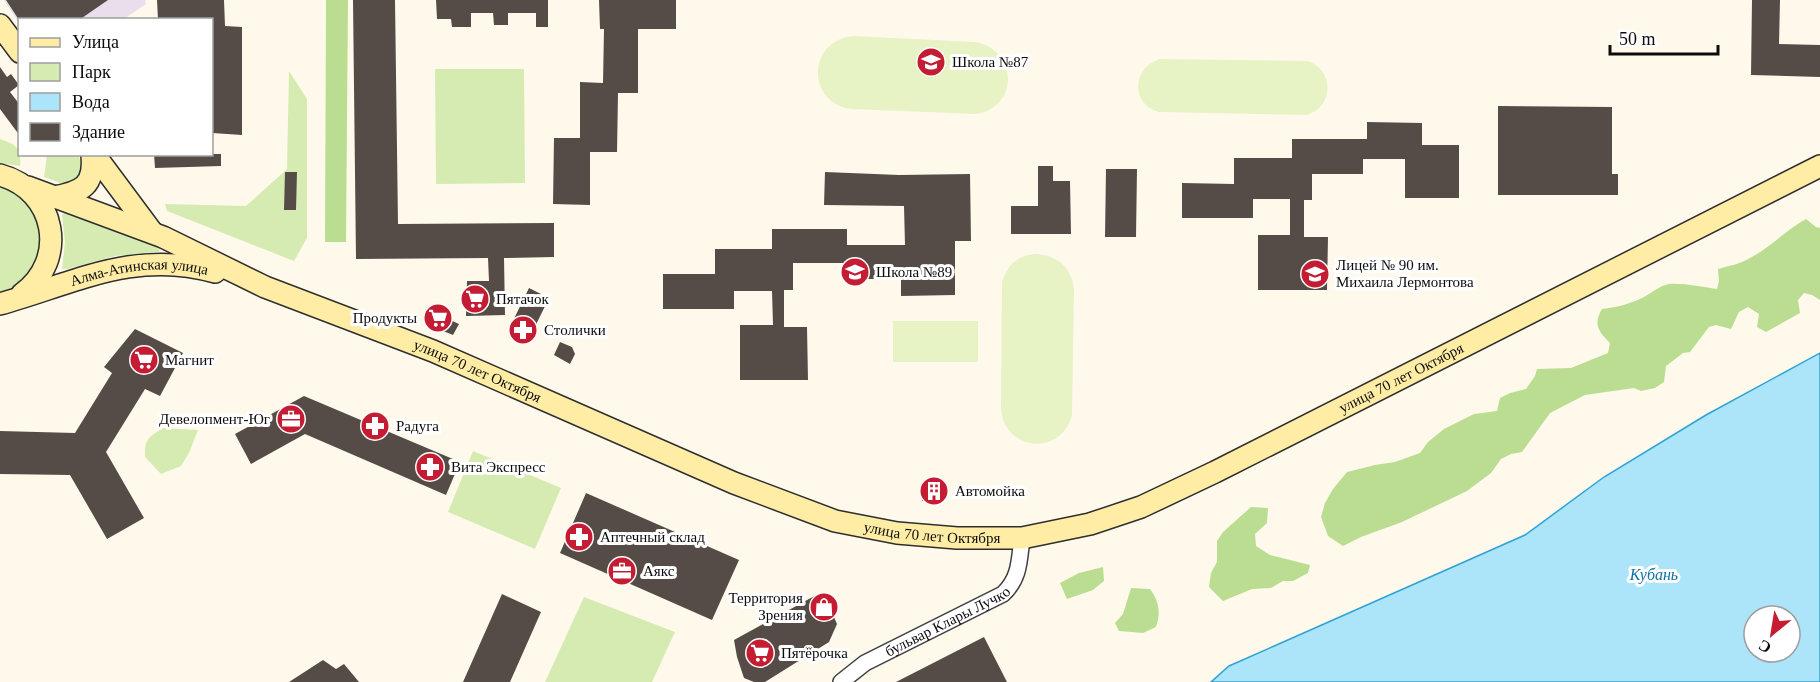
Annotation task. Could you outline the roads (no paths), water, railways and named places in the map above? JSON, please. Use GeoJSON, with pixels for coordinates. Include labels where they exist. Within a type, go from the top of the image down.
{"type":"FeatureCollection","features":[{"type":"Feature","properties":{"kind":"main road"},"geometry":{"type":"LineString","coordinates":[[0,25],[18,49]]}},
{"type":"Feature","properties":{"kind":"main road"},"geometry":{"type":"LineString","coordinates":[[54,196],[82,189],[93,169],[93,156]]}},
{"type":"Feature","properties":{"kind":"main road"},"geometry":{"type":"LineString","coordinates":[[95,156],[172,250],[170,258],[164,264]]}},
{"type":"Feature","properties":{"kind":"main road","name":"улица 70 лет Октября"},"geometry":{"type":"LineString","coordinates":[[28,187],[158,235],[265,287],[434,351],[734,483],[835,521],[897,533],[957,538],[1022,538],[1100,521],[1141,507],[1215,472],[1820,166]]}},
{"type":"Feature","properties":{"kind":"main road"},"geometry":{"type":"LineString","coordinates":[[0,175],[28,187]]}},
{"type":"Feature","properties":{"kind":"main road","name":"Алма-Атинская улица"},"geometry":{"type":"LineString","coordinates":[[7,301],[30,288],[39,278],[45,267],[50,248],[50,228],[46,216],[41,204],[28,187]]}},
{"type":"Feature","properties":{"kind":"main road","name":"Алма-Атинская улица"},"geometry":{"type":"LineString","coordinates":[[7,301],[117,268],[164,264],[195,267],[265,287]]}},
{"type":"Feature","properties":{"kind":"street","name":"бульвар Клары Лучко"},"geometry":{"type":"LineString","coordinates":[[841,682],[865,663],[1003,594],[1012,586],[1017,576],[1022,538]]}},
{"type":"Feature","properties":{"kind":"water","name":"Кубань"},"geometry":{"type":"Polygon","coordinates":[[[1820,353],[1820,682],[1211,682],[1229,666],[1525,535],[1604,477],[1706,415],[1820,353]]]}},
{"type":"Feature","properties":{"kind":"place","name":"Школа №87"},"geometry":{"type":"Point","coordinates":[931,62]}},
{"type":"Feature","properties":{"kind":"place","name":"Школа №89"},"geometry":{"type":"Point","coordinates":[855,272]}},
{"type":"Feature","properties":{"kind":"place","name":"Лицей № 90 им. Михаила Лермонтова"},"geometry":{"type":"Point","coordinates":[1315,274]}},
{"type":"Feature","properties":{"kind":"place","name":"Пятачок"},"geometry":{"type":"Point","coordinates":[475,299]}},
{"type":"Feature","properties":{"kind":"place","name":"Продукты"},"geometry":{"type":"Point","coordinates":[438,318]}},
{"type":"Feature","properties":{"kind":"place","name":"Столички"},"geometry":{"type":"Point","coordinates":[523,330]}},
{"type":"Feature","properties":{"kind":"place","name":"Магнит"},"geometry":{"type":"Point","coordinates":[144,360]}},
{"type":"Feature","properties":{"kind":"place","name":"Девелопмент-Юг"},"geometry":{"type":"Point","coordinates":[291,419]}},
{"type":"Feature","properties":{"kind":"place","name":"Радуга"},"geometry":{"type":"Point","coordinates":[375,426]}},
{"type":"Feature","properties":{"kind":"place","name":"Вита Экспресс"},"geometry":{"type":"Point","coordinates":[430,467]}},
{"type":"Feature","properties":{"kind":"place","name":"Автомойка"},"geometry":{"type":"Point","coordinates":[934,491]}},
{"type":"Feature","properties":{"kind":"place","name":"Аптечный склад"},"geometry":{"type":"Point","coordinates":[579,537]}},
{"type":"Feature","properties":{"kind":"place","name":"Аякс"},"geometry":{"type":"Point","coordinates":[622,571]}},
{"type":"Feature","properties":{"kind":"place","name":"Территория Зрения"},"geometry":{"type":"Point","coordinates":[824,607]}},
{"type":"Feature","properties":{"kind":"place","name":"Пятёрочка"},"geometry":{"type":"Point","coordinates":[760,653]}}]}
